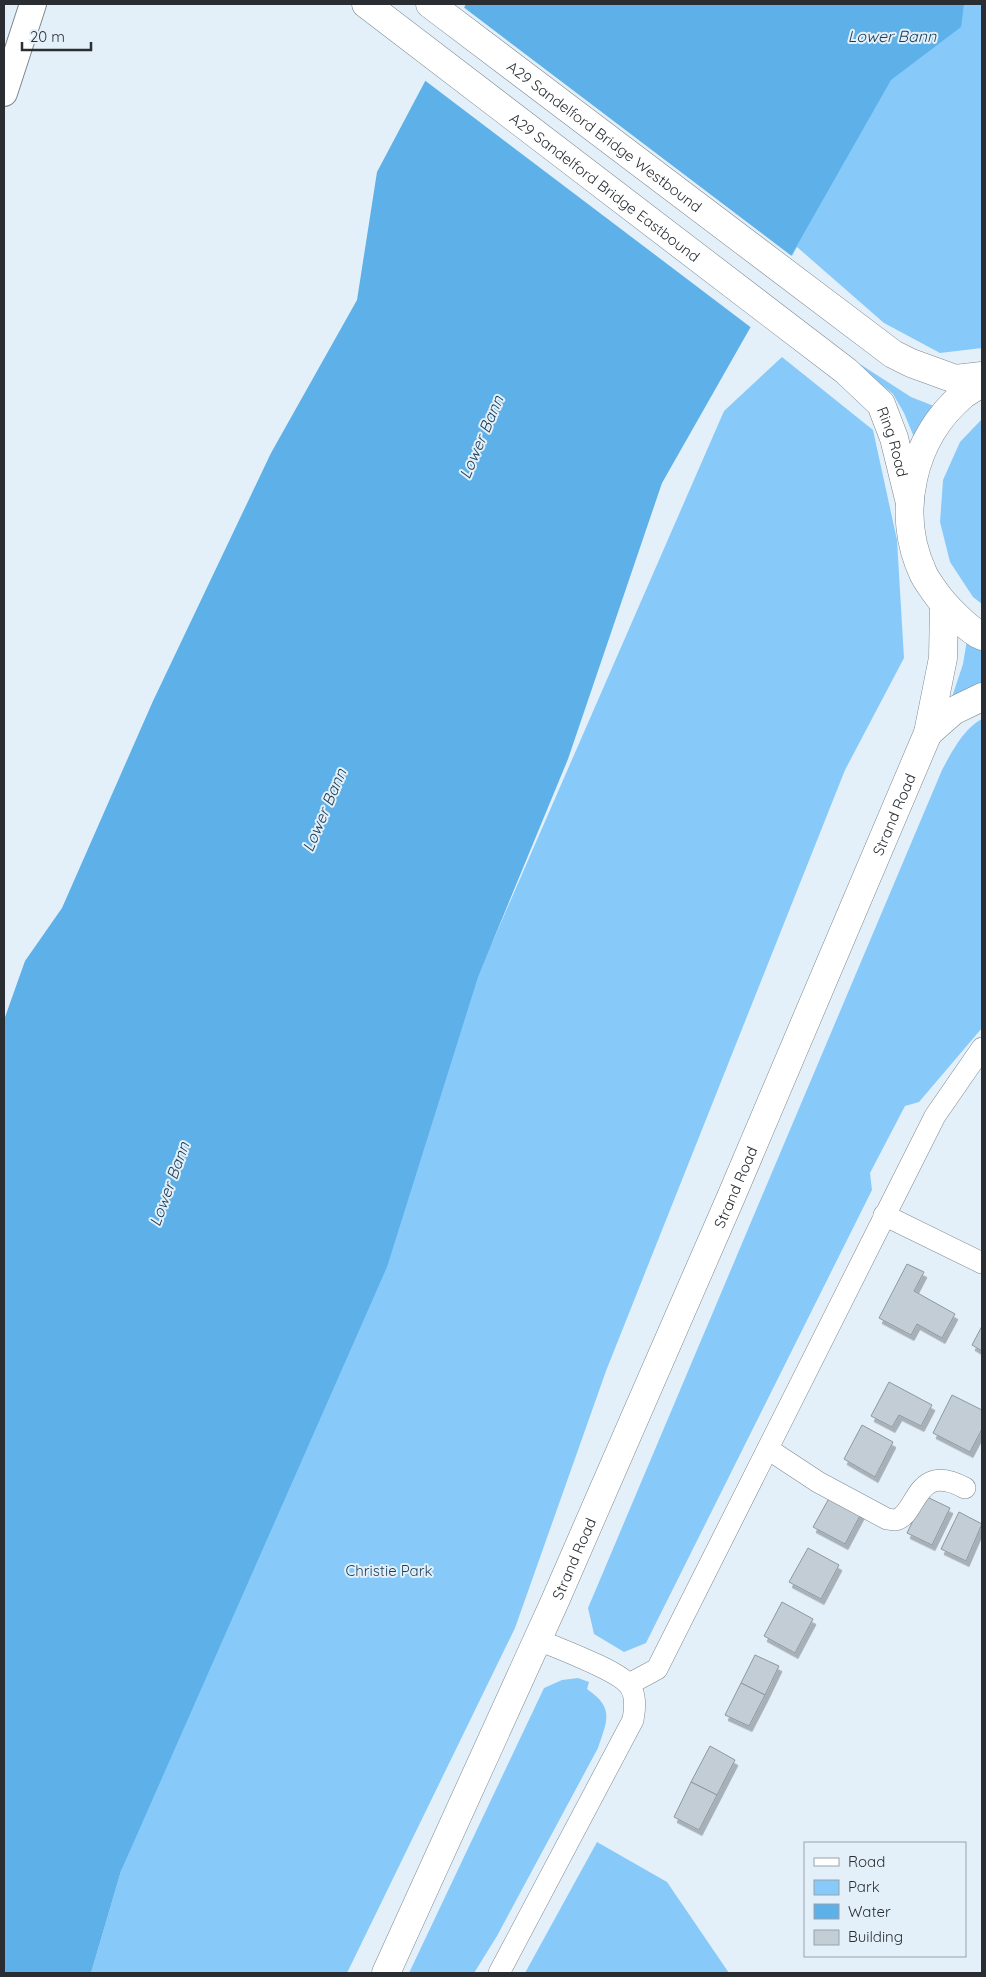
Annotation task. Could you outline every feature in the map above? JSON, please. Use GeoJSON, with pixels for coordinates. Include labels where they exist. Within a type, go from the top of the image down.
{"type":"FeatureCollection","features":[{"type":"Feature","properties":{"kind":"main road","name":"A29 Sandelford Bridge Eastbound"},"geometry":{"type":"LineString","coordinates":[[366,4],[846,371]]}},
{"type":"Feature","properties":{"kind":"main road","name":"A29 Sandelford Bridge Westbound"},"geometry":{"type":"LineString","coordinates":[[430,4],[893,354],[911,364],[955,379],[982,376]]}},
{"type":"Feature","properties":{"kind":"main road","name":"Ring Road"},"geometry":{"type":"LineString","coordinates":[[846,371],[881,404],[894,438],[909,499]]}},
{"type":"Feature","properties":{"kind":"main road"},"geometry":{"type":"LineString","coordinates":[[982,384],[963,395],[936,424],[917,460],[909,499],[911,537],[923,573],[944,605],[982,636]]}},
{"type":"Feature","properties":{"kind":"main road","name":"Strand Road"},"geometry":{"type":"LineString","coordinates":[[386,1973],[539,1640],[731,1197],[928,733],[944,658],[944,605]]}},
{"type":"Feature","properties":{"kind":"main road","name":"Strand Road"},"geometry":{"type":"LineString","coordinates":[[928,733],[953,711],[982,697]]}},
{"type":"Feature","properties":{"kind":"street"},"geometry":{"type":"LineString","coordinates":[[4,93],[34,4]]}},
{"type":"Feature","properties":{"kind":"street"},"geometry":{"type":"LineString","coordinates":[[629,1684],[657,1669],[935,1116],[982,1048]]}},
{"type":"Feature","properties":{"kind":"street"},"geometry":{"type":"LineString","coordinates":[[884,1215],[982,1263]]}},
{"type":"Feature","properties":{"kind":"street"},"geometry":{"type":"LineString","coordinates":[[768,1449],[818,1482],[887,1519],[896,1520],[903,1516],[919,1491],[926,1484],[939,1480],[954,1482],[965,1488]]}},
{"type":"Feature","properties":{"kind":"street"},"geometry":{"type":"LineString","coordinates":[[499,1973],[633,1720],[636,1704],[629,1684],[610,1671],[539,1640]]}},
{"type":"Feature","properties":{"kind":"green space"},"geometry":{"type":"Polygon","coordinates":[[[900,4],[982,4],[982,348],[940,353],[884,323],[797,247],[792,256],[781,248],[900,4]]]}},
{"type":"Feature","properties":{"kind":"green space"},"geometry":{"type":"Polygon","coordinates":[[[832,346],[911,397],[939,408],[916,442],[904,413],[893,394],[832,346]]]}},
{"type":"Feature","properties":{"kind":"green space","name":"Christie Park"},"geometry":{"type":"Polygon","coordinates":[[[782,357],[873,430],[897,540],[904,658],[845,770],[606,1371],[515,1628],[347,1973],[91,1973],[121,1871],[646,510],[482,966],[724,411],[782,357]]]}},
{"type":"Feature","properties":{"kind":"green space"},"geometry":{"type":"Polygon","coordinates":[[[982,419],[982,604],[973,597],[950,562],[940,522],[943,480],[960,442],[982,419]]]}},
{"type":"Feature","properties":{"kind":"green space"},"geometry":{"type":"Polygon","coordinates":[[[967,640],[982,648],[982,683],[952,697],[963,664],[967,640]]]}},
{"type":"Feature","properties":{"kind":"green space"},"geometry":{"type":"Polygon","coordinates":[[[982,719],[982,1028],[919,1102],[905,1106],[870,1173],[872,1190],[646,1643],[624,1652],[594,1634],[588,1608],[942,770],[964,735],[975,723],[982,719]]]}},
{"type":"Feature","properties":{"kind":"green space"},"geometry":{"type":"Polygon","coordinates":[[[578,1678],[589,1682],[587,1689],[602,1702],[606,1715],[604,1730],[598,1748],[497,1936],[474,1973],[409,1973],[544,1688],[562,1680],[578,1678]]]}},
{"type":"Feature","properties":{"kind":"green space"},"geometry":{"type":"Polygon","coordinates":[[[597,1842],[667,1882],[729,1973],[525,1973],[597,1842]]]}},
{"type":"Feature","properties":{"kind":"water","name":"Lower Bann"},"geometry":{"type":"Polygon","coordinates":[[[466,4],[964,4],[961,27],[891,80],[662,483],[568,759],[478,977],[387,1267],[121,1871],[91,1973],[4,1973],[4,1020],[25,961],[62,908],[153,701],[271,453],[357,300],[377,172],[466,4]]]}},
{"type":"Feature","properties":{"kind":"pier"},"geometry":{"type":"Polygon","coordinates":[[[462,6],[793,257],[753,329],[423,79],[462,6]]]}},
{"type":"Feature","properties":{"kind":"building"},"geometry":{"type":"Polygon","coordinates":[[[907,1264],[924,1272],[914,1291],[955,1314],[942,1338],[917,1324],[911,1335],[879,1318],[907,1264]]]}},
{"type":"Feature","properties":{"kind":"building"},"geometry":{"type":"Polygon","coordinates":[[[982,1326],[982,1351],[972,1345],[982,1326]]]}},
{"type":"Feature","properties":{"kind":"building"},"geometry":{"type":"Polygon","coordinates":[[[889,1382],[932,1405],[921,1426],[899,1415],[892,1427],[871,1416],[889,1382]]]}},
{"type":"Feature","properties":{"kind":"building"},"geometry":{"type":"Polygon","coordinates":[[[952,1395],[982,1410],[982,1429],[970,1452],[933,1433],[952,1395]]]}},
{"type":"Feature","properties":{"kind":"building"},"geometry":{"type":"Polygon","coordinates":[[[862,1425],[893,1442],[875,1477],[844,1459],[862,1425]]]}},
{"type":"Feature","properties":{"kind":"building"},"geometry":{"type":"Polygon","coordinates":[[[832,1493],[863,1510],[845,1544],[813,1527],[832,1493]]]}},
{"type":"Feature","properties":{"kind":"building"},"geometry":{"type":"Polygon","coordinates":[[[925,1496],[950,1508],[932,1545],[907,1533],[925,1496]]]}},
{"type":"Feature","properties":{"kind":"building"},"geometry":{"type":"Polygon","coordinates":[[[959,1512],[982,1524],[966,1561],[941,1549],[959,1512]]]}},
{"type":"Feature","properties":{"kind":"building"},"geometry":{"type":"Polygon","coordinates":[[[808,1548],[839,1565],[821,1599],[789,1582],[808,1548]]]}},
{"type":"Feature","properties":{"kind":"building"},"geometry":{"type":"Polygon","coordinates":[[[782,1602],[813,1619],[795,1653],[764,1636],[782,1602]]]}},
{"type":"Feature","properties":{"kind":"building"},"geometry":{"type":"Polygon","coordinates":[[[755,1655],[779,1666],[765,1695],[741,1683],[755,1655]]]}},
{"type":"Feature","properties":{"kind":"building"},"geometry":{"type":"Polygon","coordinates":[[[741,1683],[765,1695],[749,1726],[725,1715],[741,1683]]]}},
{"type":"Feature","properties":{"kind":"building"},"geometry":{"type":"Polygon","coordinates":[[[710,1746],[735,1760],[717,1795],[691,1782],[710,1746]]]}},
{"type":"Feature","properties":{"kind":"building"},"geometry":{"type":"Polygon","coordinates":[[[691,1782],[717,1795],[699,1830],[674,1817],[691,1782]]]}}]}
